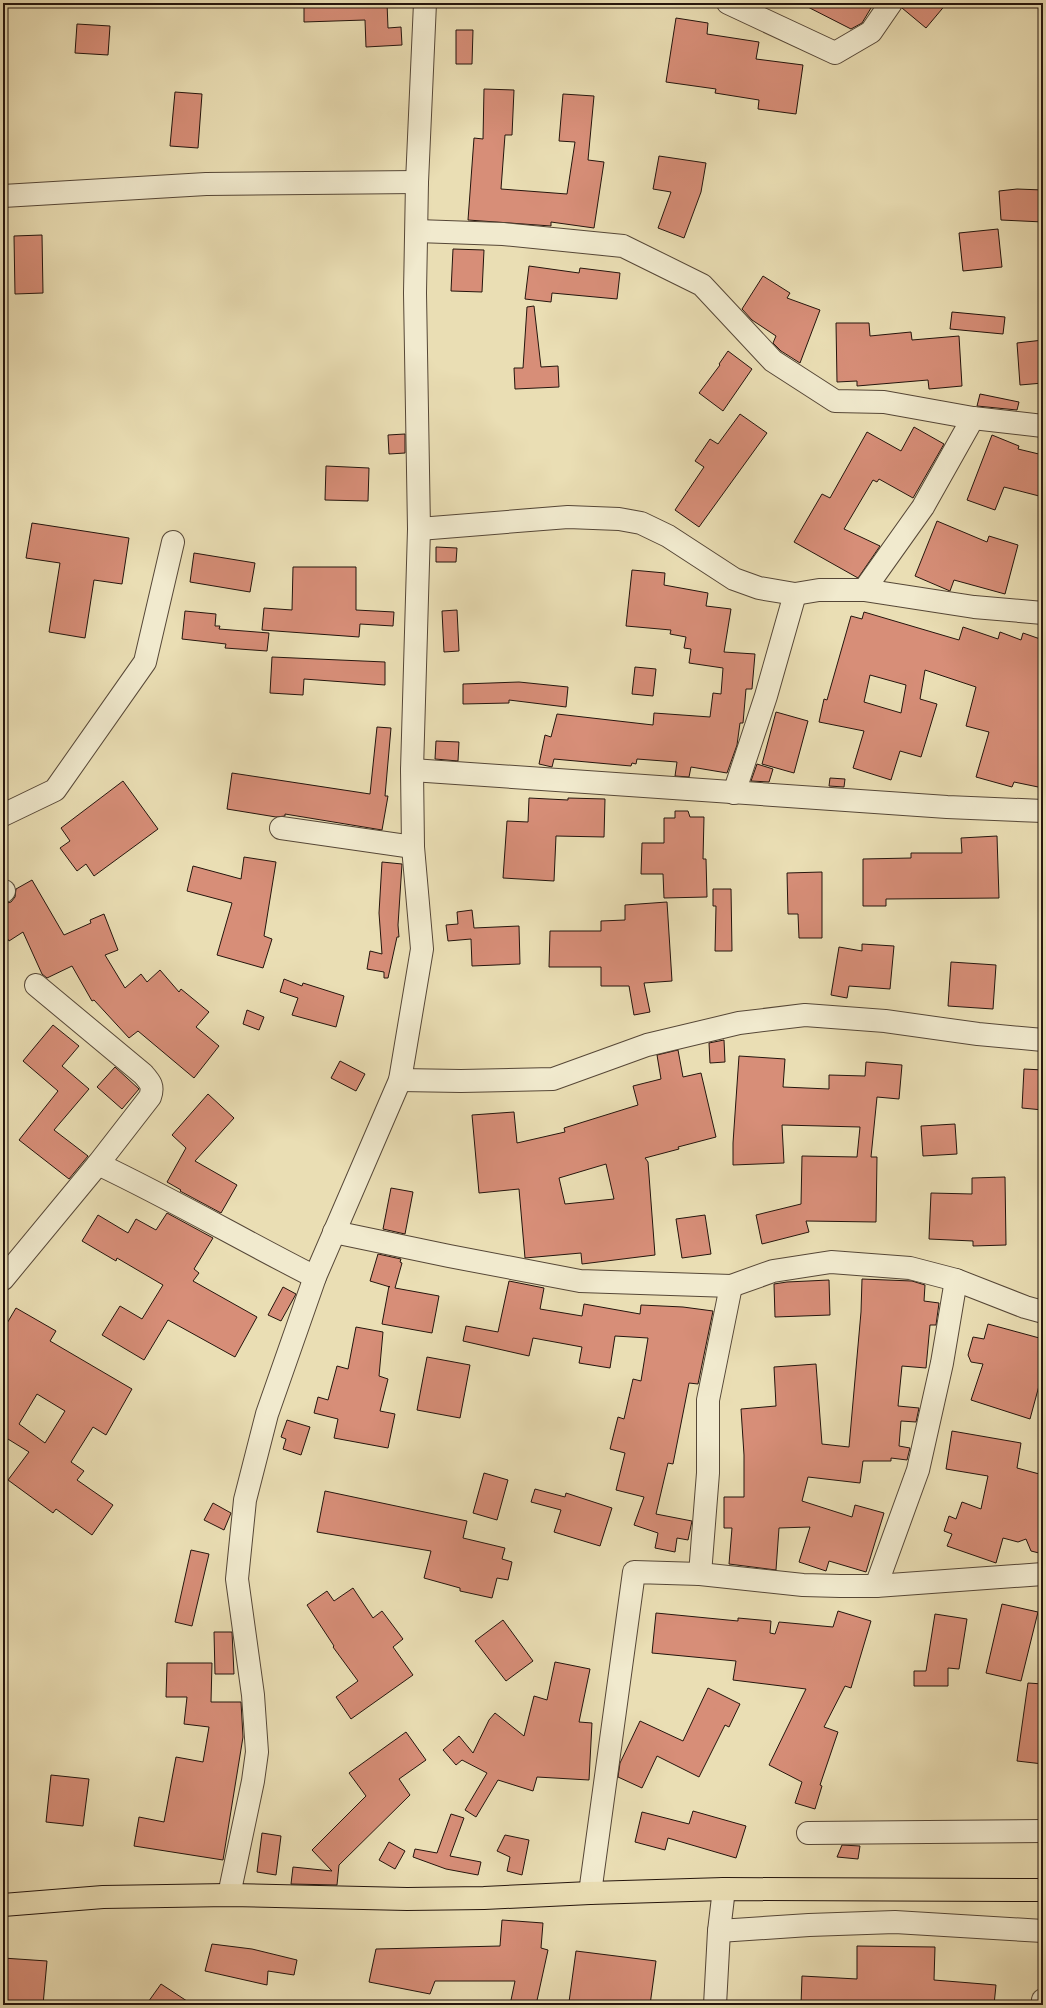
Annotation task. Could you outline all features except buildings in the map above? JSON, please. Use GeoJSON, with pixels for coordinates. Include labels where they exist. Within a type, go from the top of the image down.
{"type":"FeatureCollection","features":[{"type":"Feature","properties":{"kind":"main road"},"geometry":{"type":"LineString","coordinates":[[3,1905],[103,1897],[229,1895],[407,1899],[484,1898],[724,1889],[1043,1890]]}},
{"type":"Feature","properties":{"kind":"street"},"geometry":{"type":"LineString","coordinates":[[229,1895],[253,1781],[257,1752],[253,1695],[237,1579],[245,1500],[267,1414],[315,1277],[400,1080],[422,949],[413,847],[412,770],[419,529],[415,293],[417,182],[425,3]]}},
{"type":"Feature","properties":{"kind":"street"},"geometry":{"type":"LineString","coordinates":[[728,3],[835,53],[872,32],[891,3]]}},
{"type":"Feature","properties":{"kind":"street"},"geometry":{"type":"LineString","coordinates":[[3,196],[206,184],[417,182]]}},
{"type":"Feature","properties":{"kind":"street"},"geometry":{"type":"LineString","coordinates":[[417,231],[503,234],[623,246],[702,286],[773,361],[835,401],[884,402],[974,418],[1043,426]]}},
{"type":"Feature","properties":{"kind":"street"},"geometry":{"type":"LineString","coordinates":[[864,590],[923,507],[974,418]]}},
{"type":"Feature","properties":{"kind":"street"},"geometry":{"type":"LineString","coordinates":[[419,529],[568,517],[619,519],[641,523],[668,536],[734,579],[759,588],[795,594],[819,590],[864,590],[974,607],[1043,614]]}},
{"type":"Feature","properties":{"kind":"street"},"geometry":{"type":"LineString","coordinates":[[3,815],[55,790],[145,662],[173,542]]}},
{"type":"Feature","properties":{"kind":"street"},"geometry":{"type":"LineString","coordinates":[[734,793],[766,696],[795,594]]}},
{"type":"Feature","properties":{"kind":"street"},"geometry":{"type":"LineString","coordinates":[[412,770],[947,807],[1043,811]]}},
{"type":"Feature","properties":{"kind":"street"},"geometry":{"type":"LineString","coordinates":[[281,828],[413,847]]}},
{"type":"Feature","properties":{"kind":"street"},"geometry":{"type":"LineString","coordinates":[[6,1269],[98,1164],[150,1097],[152,1090],[151,1083],[143,1074],[36,985]]}},
{"type":"Feature","properties":{"kind":"street"},"geometry":{"type":"LineString","coordinates":[[400,1080],[461,1082],[553,1079],[647,1044],[739,1023],[805,1016],[886,1021],[978,1034],[1043,1040]]}},
{"type":"Feature","properties":{"kind":"street"},"geometry":{"type":"LineString","coordinates":[[98,1164],[164,1196],[241,1239],[315,1277]]}},
{"type":"Feature","properties":{"kind":"street"},"geometry":{"type":"LineString","coordinates":[[334,1232],[448,1256],[580,1281],[732,1286],[773,1271],[831,1262],[910,1268],[956,1280],[1024,1307],[1043,1312]]}},
{"type":"Feature","properties":{"kind":"street"},"geometry":{"type":"LineString","coordinates":[[876,1586],[918,1470],[942,1363],[956,1280]]}},
{"type":"Feature","properties":{"kind":"street"},"geometry":{"type":"LineString","coordinates":[[700,1574],[708,1473],[708,1400],[732,1286]]}},
{"type":"Feature","properties":{"kind":"street"},"geometry":{"type":"LineString","coordinates":[[590,1893],[634,1572],[700,1574],[803,1585],[876,1586],[1043,1574]]}},
{"type":"Feature","properties":{"kind":"street"},"geometry":{"type":"LineString","coordinates":[[808,1833],[1043,1831]]}},
{"type":"Feature","properties":{"kind":"street"},"geometry":{"type":"LineString","coordinates":[[715,2005],[719,1931],[724,1889]]}},
{"type":"Feature","properties":{"kind":"street"},"geometry":{"type":"LineString","coordinates":[[719,1931],[809,1925],[895,1922],[1043,1931]]}},
{"type":"Feature","properties":{"kind":"street"},"geometry":{"type":"LineString","coordinates":[[1043,2000],[1043,2005]]}}]}
